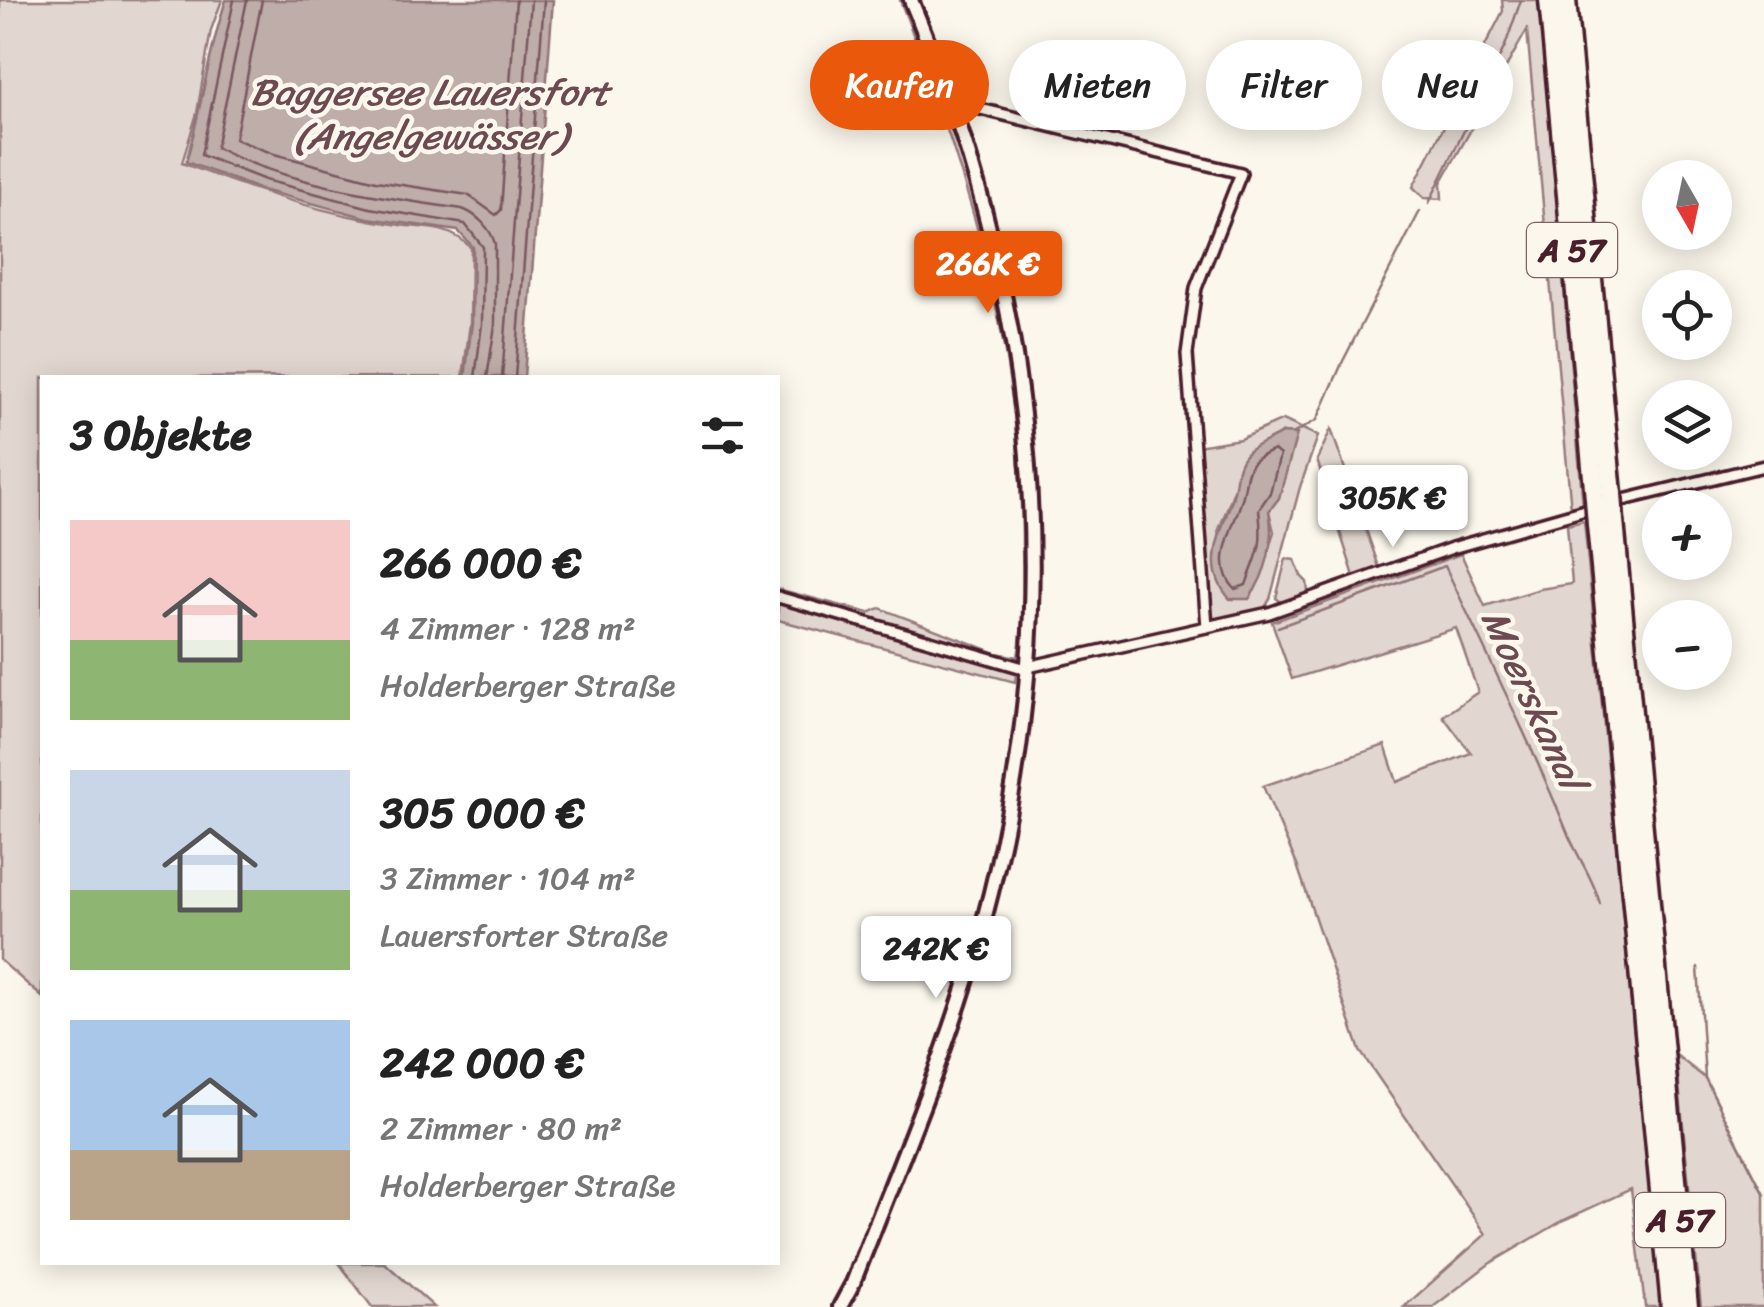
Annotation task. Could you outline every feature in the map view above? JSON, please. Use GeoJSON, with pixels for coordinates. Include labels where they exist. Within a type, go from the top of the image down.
{"type":"FeatureCollection","features":[{"type":"Feature","properties":{"kind":"highway","name":"A 57"},"geometry":{"type":"LineString","coordinates":[[1549,0],[1688,1307]]}},
{"type":"Feature","properties":{"kind":"highway","name":"A 57"},"geometry":{"type":"LineString","coordinates":[[1566,0],[1603,496]]}},
{"type":"Feature","properties":{"kind":"highway","name":"A 57"},"geometry":{"type":"LineString","coordinates":[[1606,523],[1671,1307]]}},
{"type":"Feature","properties":{"kind":"main road"},"geometry":{"type":"LineString","coordinates":[[912,0],[928,40]]}},
{"type":"Feature","properties":{"kind":"main road"},"geometry":{"type":"LineString","coordinates":[[840,1307],[924,1102],[966,980],[1004,837],[1030,666],[1032,501],[1020,372],[999,267],[960,130]]}},
{"type":"Feature","properties":{"kind":"street"},"geometry":{"type":"LineString","coordinates":[[989,111],[1241,173],[1196,288],[1187,354],[1207,627]]}},
{"type":"Feature","properties":{"kind":"street"},"geometry":{"type":"LineString","coordinates":[[780,598],[1023,668],[1269,613],[1452,548],[1569,514],[1764,466]]}},
{"type":"Feature","properties":{"kind":"shaded area"},"geometry":{"type":"Polygon","coordinates":[[[0,0],[222,0],[211,30],[197,113],[182,163],[317,208],[447,232],[463,241],[471,248],[470,323],[463,375],[40,375],[40,995],[0,960],[0,0]]]}},
{"type":"Feature","properties":{"kind":"shaded area"},"geometry":{"type":"Polygon","coordinates":[[[900,0],[907,0],[922,40],[915,40],[900,0]]]}},
{"type":"Feature","properties":{"kind":"shaded area"},"geometry":{"type":"Polygon","coordinates":[[[1502,0],[1539,0],[1583,506],[1571,509],[1527,30],[1513,55],[1513,40],[1488,40],[1503,11],[1502,0]]]}},
{"type":"Feature","properties":{"kind":"shaded area"},"geometry":{"type":"Polygon","coordinates":[[[954,130],[965,159],[1009,333],[1027,505],[1024,653],[1018,658],[1015,682],[780,621],[780,590],[869,613],[880,608],[996,653],[1018,657],[1023,597],[1022,536],[1012,396],[986,262],[948,132],[954,130]]]}},
{"type":"Feature","properties":{"kind":"shaded area"},"geometry":{"type":"Polygon","coordinates":[[[1442,130],[1471,130],[1441,183],[1442,199],[1424,198],[1413,187],[1442,130]]]}},
{"type":"Feature","properties":{"kind":"shaded area"},"geometry":{"type":"Polygon","coordinates":[[[1283,420],[1318,436],[1270,599],[1264,609],[1216,621],[1210,619],[1197,446],[1240,439],[1283,420]],[[1282,433],[1249,451],[1218,532],[1255,589],[1274,532],[1269,511],[1279,498],[1282,433]]]}},
{"type":"Feature","properties":{"kind":"shaded area"},"geometry":{"type":"Polygon","coordinates":[[[1331,429],[1379,567],[1354,576],[1317,460],[1331,429]]]}},
{"type":"Feature","properties":{"kind":"shaded area"},"geometry":{"type":"Polygon","coordinates":[[[1584,521],[1661,1307],[1645,1307],[1631,1189],[1562,1221],[1489,1264],[1433,1307],[1404,1307],[1486,1234],[1360,1051],[1297,865],[1263,786],[1385,745],[1397,782],[1471,753],[1443,716],[1478,692],[1456,628],[1292,679],[1272,622],[1461,554],[1485,606],[1572,584],[1567,525],[1584,521]]]}},
{"type":"Feature","properties":{"kind":"shaded area"},"geometry":{"type":"Polygon","coordinates":[[[1286,559],[1295,560],[1307,582],[1308,593],[1284,604],[1276,598],[1286,559]]]}},
{"type":"Feature","properties":{"kind":"shaded area"},"geometry":{"type":"Polygon","coordinates":[[[1676,1055],[1705,1078],[1764,1194],[1764,1307],[1701,1307],[1676,1055]]]}},
{"type":"Feature","properties":{"kind":"shaded area"},"geometry":{"type":"Polygon","coordinates":[[[340,1265],[387,1265],[434,1307],[372,1307],[340,1265]]]}},
{"type":"Feature","properties":{"kind":"water","name":"Baggersee Lauersfort (Angelgewässer)"},"geometry":{"type":"Polygon","coordinates":[[[226,0],[553,0],[524,375],[465,375],[472,323],[473,247],[458,231],[368,218],[262,190],[186,162],[226,0]]]}},
{"type":"Feature","properties":{"kind":"water"},"geometry":{"type":"Polygon","coordinates":[[[1282,433],[1297,434],[1279,498],[1269,511],[1271,534],[1265,568],[1249,599],[1230,599],[1221,587],[1215,561],[1239,467],[1251,449],[1282,433]]]}},
{"type":"Feature","properties":{"kind":"waterway","name":"Moerskanal"},"geometry":{"type":"LineString","coordinates":[[1429,203],[1505,46],[1521,0]]}},
{"type":"Feature","properties":{"kind":"waterway","name":"Moerskanal"},"geometry":{"type":"LineString","coordinates":[[1294,433],[1317,420],[1420,211]]}},
{"type":"Feature","properties":{"kind":"waterway","name":"Moerskanal"},"geometry":{"type":"LineString","coordinates":[[1278,627],[1445,566],[1600,904]]}},
{"type":"Feature","properties":{"kind":"waterway","name":"Moerskanal"},"geometry":{"type":"LineString","coordinates":[[1698,967],[1705,1078],[1764,1194]]}}]}
